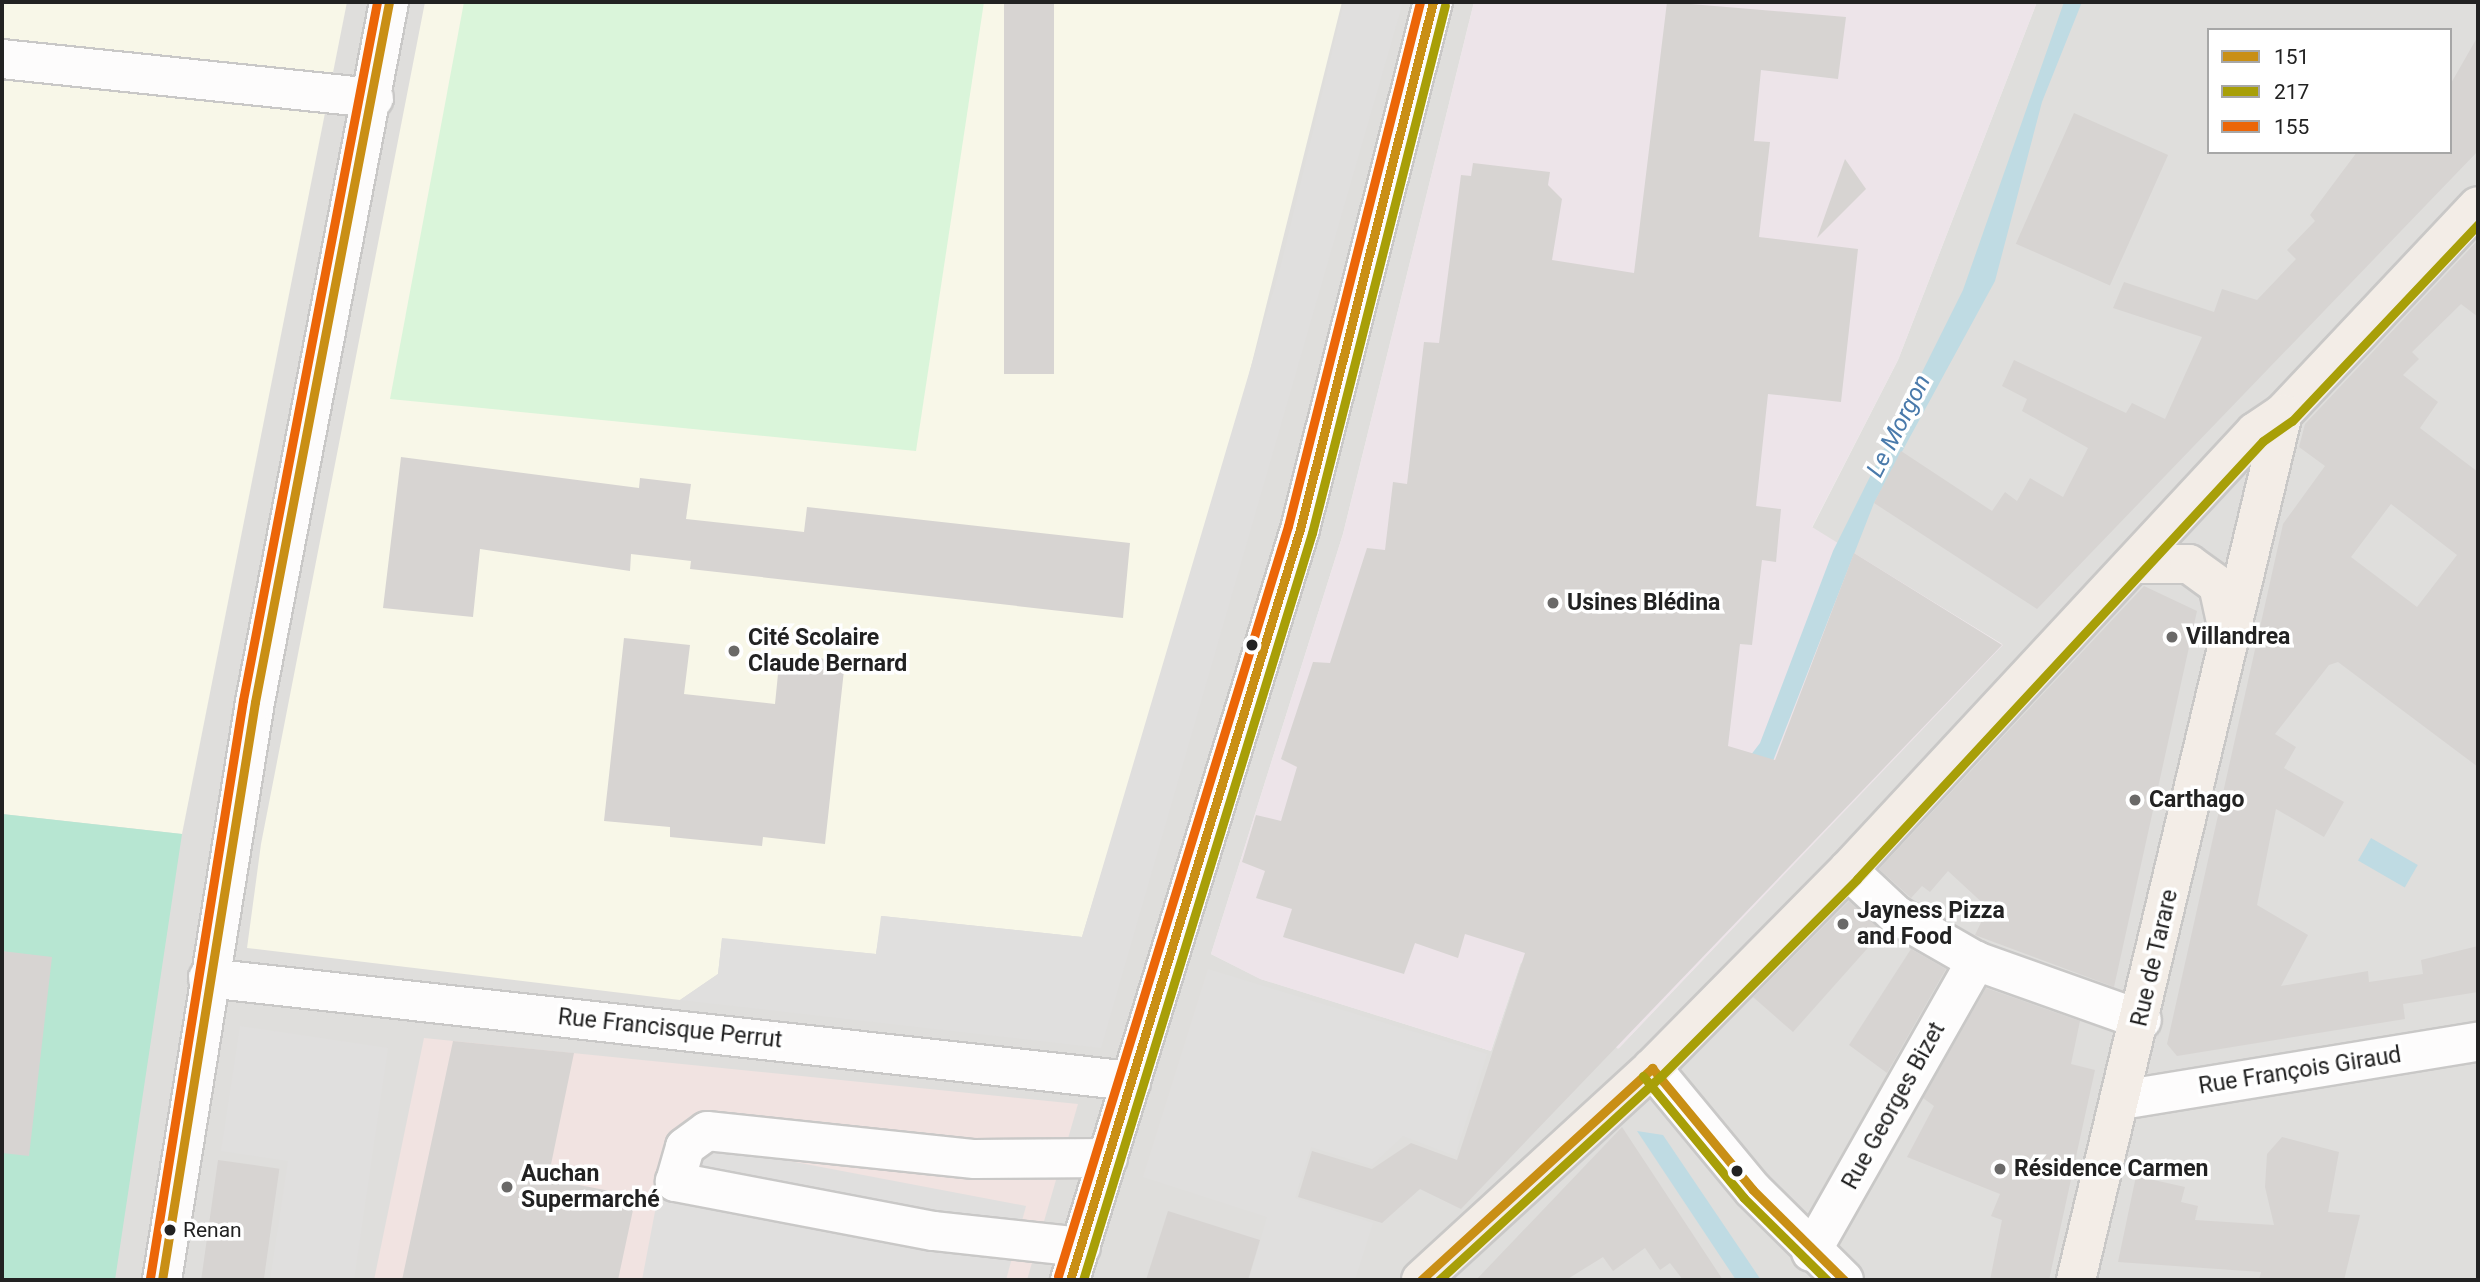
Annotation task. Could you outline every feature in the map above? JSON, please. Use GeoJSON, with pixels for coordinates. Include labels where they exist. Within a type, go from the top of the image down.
{"type":"FeatureCollection","features":[{"type":"Feature","properties":{"kind":"main road"},"geometry":{"type":"LineString","coordinates":[[1422,1280],[1652,1068],[1848,870],[2138,564],[2255,432],[2283,413],[2478,206]]}},
{"type":"Feature","properties":{"kind":"main road","name":"Rue de Tarare"},"geometry":{"type":"LineString","coordinates":[[2076,1280],[2142,1020],[2228,634],[2283,413]]}},
{"type":"Feature","properties":{"kind":"main road","name":"Rue de Tarare"},"geometry":{"type":"LineString","coordinates":[[2138,564],[2189,564],[2218,585],[2228,634]]}},
{"type":"Feature","properties":{"kind":"street"},"geometry":{"type":"LineString","coordinates":[[162,1280],[208,978],[374,98],[389,2]]}},
{"type":"Feature","properties":{"kind":"street"},"geometry":{"type":"LineString","coordinates":[[1108,1158],[975,1159],[706,1131],[684,1147],[675,1182],[933,1231],[1075,1264],[1108,1158],[1300,528],[1433,2]]}},
{"type":"Feature","properties":{"kind":"street"},"geometry":{"type":"LineString","coordinates":[[2,58],[374,98]]}},
{"type":"Feature","properties":{"kind":"street"},"geometry":{"type":"LineString","coordinates":[[1848,870],[1896,915],[1976,961],[2142,1020]]}},
{"type":"Feature","properties":{"kind":"street","name":"Rue Georges Bizet"},"geometry":{"type":"LineString","coordinates":[[1811,1252],[1976,961]]}},
{"type":"Feature","properties":{"kind":"street","name":"Rue Francisque Perrut"},"geometry":{"type":"LineString","coordinates":[[208,978],[1131,1081]]}},
{"type":"Feature","properties":{"kind":"street","name":"Rue François Giraud"},"geometry":{"type":"LineString","coordinates":[[2122,1100],[2478,1042]]}},
{"type":"Feature","properties":{"kind":"street"},"geometry":{"type":"LineString","coordinates":[[1652,1068],[1811,1252],[1844,1280]]}},
{"type":"Feature","properties":{"kind":"shaded area"},"geometry":{"type":"Polygon","coordinates":[[[2,2],[1474,2],[1343,534],[1211,954],[1261,979],[1491,1051],[1521,962],[1619,1048],[2002,644],[1812,528],[1898,360],[2037,2],[2478,2],[2478,1280],[2,1280],[2,2]]]}},
{"type":"Feature","properties":{"kind":"shaded area"},"geometry":{"type":"Polygon","coordinates":[[[2,2],[347,2],[182,834],[2,814],[2,2]]]}},
{"type":"Feature","properties":{"kind":"shaded area","name":"Cité Scolaire Claude Bernard"},"geometry":{"type":"Polygon","coordinates":[[[425,2],[1342,2],[1228,459],[1082,937],[882,916],[876,954],[722,939],[718,974],[680,1000],[247,948],[261,844],[425,2]]]}},
{"type":"Feature","properties":{"kind":"shaded area"},"geometry":{"type":"Polygon","coordinates":[[[1344,2],[1403,2],[1101,1048],[680,1000],[718,974],[722,938],[876,954],[881,916],[1082,937],[1281,265],[1344,2]]]}},
{"type":"Feature","properties":{"kind":"shaded area"},"geometry":{"type":"Polygon","coordinates":[[[1474,2],[2037,2],[1898,360],[1812,527],[2003,645],[1618,1049],[1521,962],[1491,1051],[1260,979],[1211,954],[1343,534],[1474,2]]]}},
{"type":"Feature","properties":{"kind":"shaded area"},"geometry":{"type":"Polygon","coordinates":[[[1208,969],[1487,1054],[1455,1156],[1403,1136],[1371,1166],[1311,1147],[1295,1198],[1373,1223],[1355,1280],[1249,1280],[1267,1217],[1143,1177],[1208,969]]]}},
{"type":"Feature","properties":{"kind":"shaded area"},"geometry":{"type":"Polygon","coordinates":[[[240,1026],[388,1048],[354,1280],[270,1280],[288,1161],[221,1151],[240,1026]]]}},
{"type":"Feature","properties":{"kind":"shaded area"},"geometry":{"type":"Polygon","coordinates":[[[424,1038],[1078,1104],[1027,1280],[374,1280],[424,1038]]]}},
{"type":"Feature","properties":{"kind":"shaded area"},"geometry":{"type":"Polygon","coordinates":[[[669,1138],[1026,1206],[1006,1280],[642,1280],[669,1138]]]}},
{"type":"Feature","properties":{"kind":"green space"},"geometry":{"type":"Polygon","coordinates":[[[464,2],[984,2],[916,451],[390,399],[464,2]]]}},
{"type":"Feature","properties":{"kind":"green space"},"geometry":{"type":"Polygon","coordinates":[[[2,814],[182,834],[115,1280],[2,1280],[2,814]]]}},
{"type":"Feature","properties":{"kind":"water","name":"Le Morgon"},"geometry":{"type":"Polygon","coordinates":[[[2064,2],[2082,2],[2042,102],[1995,281],[1874,503],[1773,761],[1738,772],[1760,743],[1833,551],[1963,290],[2064,2]]]}},
{"type":"Feature","properties":{"kind":"water"},"geometry":{"type":"Polygon","coordinates":[[[2371,838],[2418,865],[2405,888],[2358,861],[2371,838]]]}},
{"type":"Feature","properties":{"kind":"water"},"geometry":{"type":"Polygon","coordinates":[[[1637,1131],[1663,1135],[1761,1280],[1736,1280],[1637,1131]]]}},
{"type":"Feature","properties":{"kind":"building"},"geometry":{"type":"Polygon","coordinates":[[[1004,2],[1054,2],[1054,374],[1004,374],[1004,2]]]}},
{"type":"Feature","properties":{"kind":"building","name":"Usines Blédina"},"geometry":{"type":"Polygon","coordinates":[[[1667,2],[1846,17],[1838,79],[1761,70],[1754,141],[1770,142],[1759,237],[1858,249],[1841,402],[1768,394],[1756,506],[1781,509],[1776,562],[1762,560],[1752,645],[1740,644],[1728,746],[1775,760],[1854,553],[2002,645],[1461,1209],[1420,1189],[1382,1223],[1298,1197],[1312,1151],[1372,1169],[1411,1143],[1457,1160],[1525,953],[1465,934],[1458,958],[1415,943],[1404,974],[1283,937],[1292,909],[1256,898],[1265,871],[1242,862],[1256,815],[1281,821],[1297,767],[1281,759],[1313,662],[1330,663],[1367,548],[1385,550],[1393,482],[1407,484],[1424,342],[1439,343],[1461,175],[1471,176],[1473,163],[1550,172],[1548,185],[1562,199],[1552,260],[1634,273],[1667,2]]]}},
{"type":"Feature","properties":{"kind":"building"},"geometry":{"type":"Polygon","coordinates":[[[2478,36],[2478,151],[2037,609],[1874,503],[1901,451],[1992,511],[2005,492],[2017,501],[2030,478],[2063,497],[2088,448],[2022,411],[2027,399],[2002,386],[2014,360],[2126,413],[2132,403],[2165,419],[2202,337],[2113,308],[2124,282],[2214,312],[2222,289],[2257,300],[2296,259],[2287,250],[2315,221],[2310,215],[2356,154],[2452,154],[2452,82],[2478,36]]]}},
{"type":"Feature","properties":{"kind":"building"},"geometry":{"type":"Polygon","coordinates":[[[2074,113],[2168,155],[2110,286],[2016,244],[2074,113]]]}},
{"type":"Feature","properties":{"kind":"building"},"geometry":{"type":"Polygon","coordinates":[[[1845,159],[1866,189],[1817,238],[1845,159]]]}},
{"type":"Feature","properties":{"kind":"building"},"geometry":{"type":"Polygon","coordinates":[[[2478,240],[2478,317],[2461,304],[2412,352],[2419,359],[2403,375],[2438,402],[2420,428],[2478,472],[2478,767],[2338,662],[2329,665],[2275,734],[2296,747],[2284,768],[2344,802],[2324,837],[2276,809],[2257,905],[2308,935],[2281,986],[2368,971],[2369,982],[2423,974],[2421,960],[2478,946],[2478,992],[2403,1004],[2405,1019],[2177,1056],[2167,1044],[2283,524],[2325,466],[2299,447],[2305,424],[2478,240]],[[2391,504],[2351,557],[2417,607],[2457,555],[2391,504]]]}},
{"type":"Feature","properties":{"kind":"building"},"geometry":{"type":"Polygon","coordinates":[[[401,457],[639,488],[640,478],[691,484],[686,519],[804,532],[807,507],[1130,543],[1123,618],[690,569],[691,561],[631,554],[630,571],[480,549],[473,617],[383,608],[401,457]]]}},
{"type":"Feature","properties":{"kind":"building"},"geometry":{"type":"Polygon","coordinates":[[[2144,586],[2197,611],[2114,987],[1975,935],[1988,908],[1948,871],[1930,892],[1922,886],[1911,898],[1879,869],[2144,586]]]}},
{"type":"Feature","properties":{"kind":"building"},"geometry":{"type":"Polygon","coordinates":[[[624,638],[690,645],[684,694],[775,704],[780,654],[845,661],[825,844],[763,837],[762,846],[670,837],[670,827],[604,821],[624,638]]]}},
{"type":"Feature","properties":{"kind":"building"},"geometry":{"type":"Polygon","coordinates":[[[1849,901],[1882,932],[1793,1032],[1753,997],[1849,901]]]}},
{"type":"Feature","properties":{"kind":"building"},"geometry":{"type":"Polygon","coordinates":[[[1911,949],[1946,969],[1887,1073],[1849,1045],[1911,949]]]}},
{"type":"Feature","properties":{"kind":"building"},"geometry":{"type":"Polygon","coordinates":[[[2,951],[52,957],[29,1156],[2,1153],[2,951]]]}},
{"type":"Feature","properties":{"kind":"building"},"geometry":{"type":"Polygon","coordinates":[[[1986,988],[2080,1021],[2071,1064],[2095,1070],[2049,1280],[1990,1280],[2002,1220],[1991,1216],[2000,1194],[1907,1157],[1934,1106],[1923,1098],[1986,988]]]}},
{"type":"Feature","properties":{"kind":"building","name":"Auchan Supermarché"},"geometry":{"type":"Polygon","coordinates":[[[453,1041],[574,1053],[548,1179],[636,1196],[618,1280],[402,1280],[453,1041]]]}},
{"type":"Feature","properties":{"kind":"building"},"geometry":{"type":"Polygon","coordinates":[[[1622,1127],[1723,1280],[1683,1280],[1670,1263],[1660,1270],[1645,1248],[1613,1271],[1603,1257],[1566,1280],[1476,1280],[1622,1127]]]}},
{"type":"Feature","properties":{"kind":"building"},"geometry":{"type":"Polygon","coordinates":[[[2282,1137],[2339,1152],[2328,1212],[2360,1215],[2344,1280],[2259,1280],[2261,1272],[2118,1262],[2136,1176],[2185,1187],[2181,1202],[2198,1206],[2195,1220],[2274,1225],[2265,1187],[2267,1154],[2282,1137]]]}},
{"type":"Feature","properties":{"kind":"building"},"geometry":{"type":"Polygon","coordinates":[[[218,1160],[279,1169],[264,1280],[201,1280],[218,1160]]]}},
{"type":"Feature","properties":{"kind":"building"},"geometry":{"type":"Polygon","coordinates":[[[1168,1211],[1260,1240],[1248,1280],[1146,1280],[1168,1211]]]}},
{"type":"Feature","properties":{"kind":"transit line","name":"155"},"geometry":{"type":"LineString","coordinates":[[150,1278],[243,700],[377,2]]}},
{"type":"Feature","properties":{"kind":"transit line","name":"151"},"geometry":{"type":"LineString","coordinates":[[162,1280],[255,702],[389,2]]}},
{"type":"Feature","properties":{"kind":"transit line","name":"155"},"geometry":{"type":"LineString","coordinates":[[1058,1276],[1288,526],[1420,2]]}},
{"type":"Feature","properties":{"kind":"transit line","name":"151"},"geometry":{"type":"LineString","coordinates":[[1070,1280],[1300,529],[1433,2]]}},
{"type":"Feature","properties":{"kind":"transit line","name":"217"},"geometry":{"type":"LineString","coordinates":[[1083,1280],[1312,533],[1445,5]]}},
{"type":"Feature","properties":{"kind":"transit line","name":"217"},"geometry":{"type":"LineString","coordinates":[[1439,1280],[1660,1077],[1857,879],[2263,441],[2292,421],[2478,224]]}},
{"type":"Feature","properties":{"kind":"transit line","name":"151"},"geometry":{"type":"LineString","coordinates":[[1652,1068],[1753,1190],[1844,1280]]}},
{"type":"Feature","properties":{"kind":"transit line","name":"151"},"geometry":{"type":"LineString","coordinates":[[1421,1280],[1652,1068]]}},
{"type":"Feature","properties":{"kind":"transit line","name":"217"},"geometry":{"type":"LineString","coordinates":[[1643,1076],[1744,1198],[1827,1280]]}},
{"type":"Feature","properties":{"kind":"place","name":"Usines Blédina"},"geometry":{"type":"Point","coordinates":[1553,603]}},
{"type":"Feature","properties":{"kind":"place","name":"Villandrea"},"geometry":{"type":"Point","coordinates":[2172,637]}},
{"type":"Feature","properties":{"kind":"place","name":"Cité Scolaire Claude Bernard"},"geometry":{"type":"Point","coordinates":[734,651]}},
{"type":"Feature","properties":{"kind":"place","name":"Carthago"},"geometry":{"type":"Point","coordinates":[2135,800]}},
{"type":"Feature","properties":{"kind":"place","name":"Jayness Pizza and Food"},"geometry":{"type":"Point","coordinates":[1843,924]}},
{"type":"Feature","properties":{"kind":"place","name":"Résidence Carmen"},"geometry":{"type":"Point","coordinates":[2000,1169]}},
{"type":"Feature","properties":{"kind":"place","name":"Auchan Supermarché"},"geometry":{"type":"Point","coordinates":[507,1187]}},
{"type":"Feature","properties":{"kind":"place","name":"Renan"},"geometry":{"type":"Point","coordinates":[170,1230]}}]}
